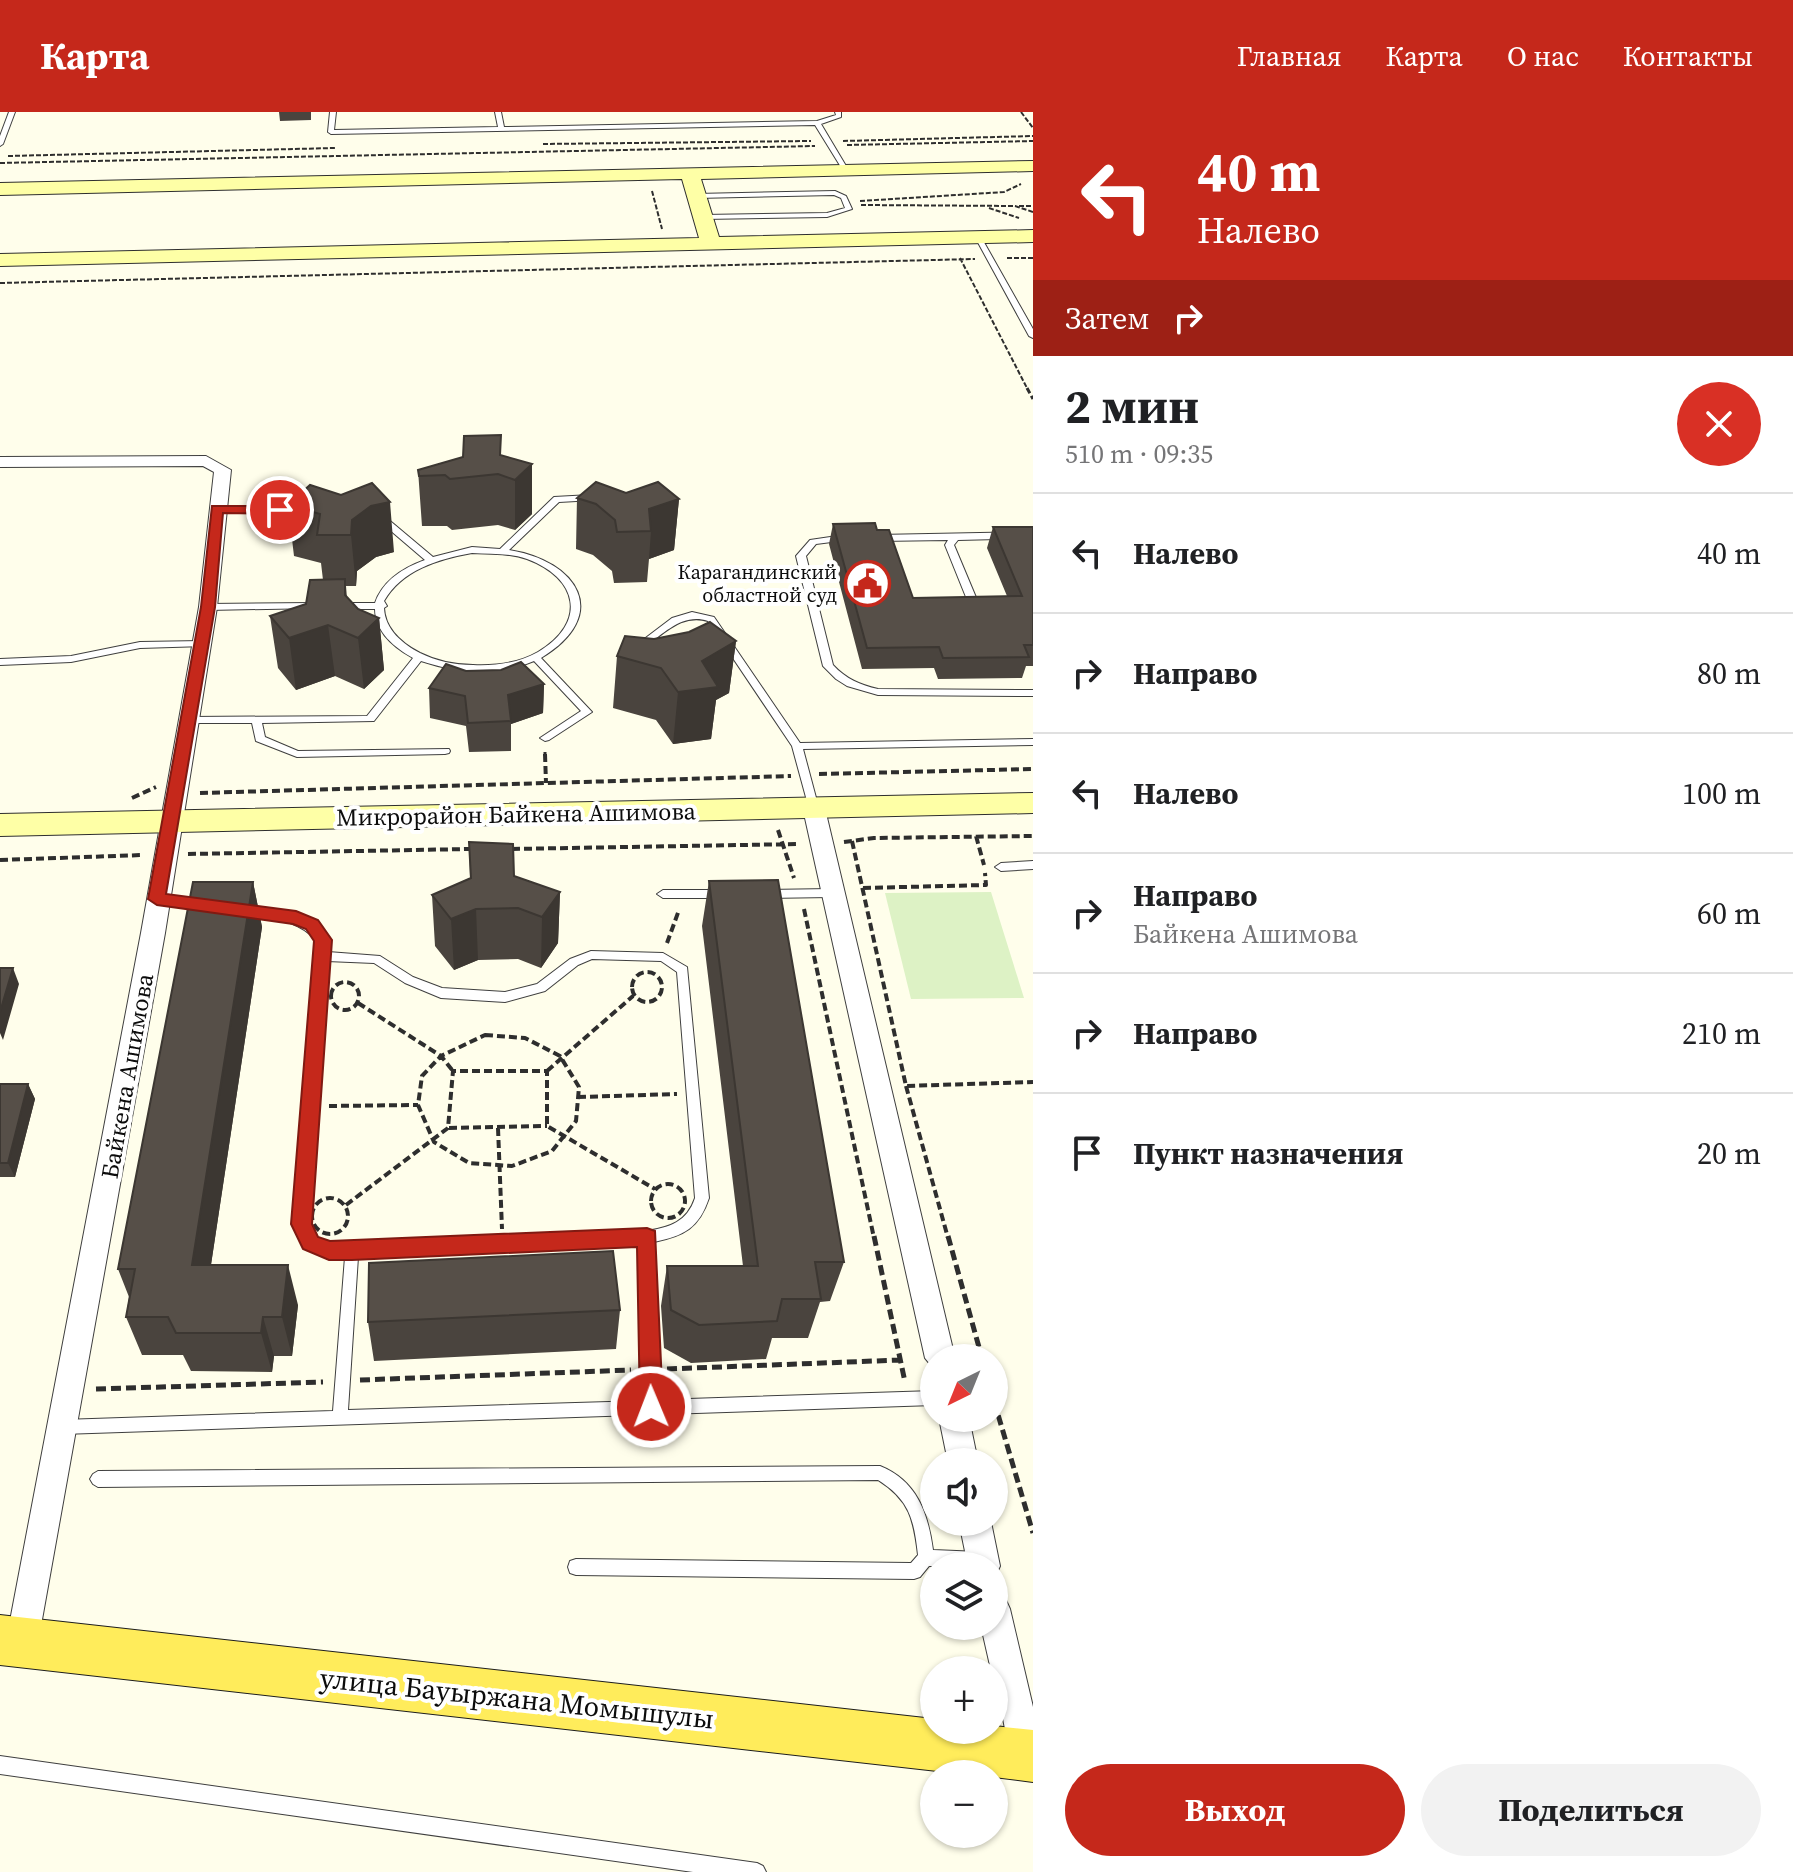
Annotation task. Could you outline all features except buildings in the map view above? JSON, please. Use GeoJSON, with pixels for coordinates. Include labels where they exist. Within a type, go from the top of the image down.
{"type":"FeatureCollection","features":[{"type":"Feature","properties":{"kind":"main road"},"geometry":{"type":"LineString","coordinates":[[0,189],[846,171],[1031,175]]}},
{"type":"Feature","properties":{"kind":"main road"},"geometry":{"type":"LineString","coordinates":[[690,174],[711,244]]}},
{"type":"Feature","properties":{"kind":"main road"},"geometry":{"type":"LineString","coordinates":[[0,260],[978,237],[1027,227]]}},
{"type":"Feature","properties":{"kind":"main road","name":"Микрорайон Байкена Ашимова"},"geometry":{"type":"LineString","coordinates":[[0,825],[1033,803]]}},
{"type":"Feature","properties":{"kind":"main road","name":"улица Бауыржана Момышулы"},"geometry":{"type":"LineString","coordinates":[[11,1641],[1030,1756]]}},
{"type":"Feature","properties":{"kind":"street","name":"Байкена Ашимова"},"geometry":{"type":"LineString","coordinates":[[0,462],[206,461],[223,470],[202,644],[69,1390],[11,1641]]}},
{"type":"Feature","properties":{"kind":"street"},"geometry":{"type":"LineString","coordinates":[[814,809],[937,1344]]}},
{"type":"Feature","properties":{"kind":"street"},"geometry":{"type":"LineString","coordinates":[[1002,1640],[1030,1756]]}},
{"type":"Feature","properties":{"kind":"lane"},"geometry":{"type":"LineString","coordinates":[[0,144],[12,112]]}},
{"type":"Feature","properties":{"kind":"lane"},"geometry":{"type":"LineString","coordinates":[[333,112],[331,132],[672,123],[817,123],[839,116],[838,112]]}},
{"type":"Feature","properties":{"kind":"lane"},"geometry":{"type":"LineString","coordinates":[[498,112],[501,129]]}},
{"type":"Feature","properties":{"kind":"lane"},"geometry":{"type":"LineString","coordinates":[[817,123],[846,171]]}},
{"type":"Feature","properties":{"kind":"lane"},"geometry":{"type":"LineString","coordinates":[[696,196],[835,193],[844,197],[849,209],[827,215],[703,217]]}},
{"type":"Feature","properties":{"kind":"lane"},"geometry":{"type":"LineString","coordinates":[[978,237],[1033,336]]}},
{"type":"Feature","properties":{"kind":"lane"},"geometry":{"type":"LineString","coordinates":[[503,551],[557,499],[601,498]]}},
{"type":"Feature","properties":{"kind":"lane"},"geometry":{"type":"LineString","coordinates":[[217,509],[311,510]]}},
{"type":"Feature","properties":{"kind":"lane"},"geometry":{"type":"LineString","coordinates":[[374,511],[430,559]]}},
{"type":"Feature","properties":{"kind":"lane"},"geometry":{"type":"LineString","coordinates":[[868,538],[1033,535]]}},
{"type":"Feature","properties":{"kind":"lane"},"geometry":{"type":"LineString","coordinates":[[955,537],[949,545],[975,607]]}},
{"type":"Feature","properties":{"kind":"lane"},"geometry":{"type":"LineString","coordinates":[[854,538],[825,538],[806,548],[801,556],[828,666],[840,680],[856,688],[878,692],[1033,693]]}},
{"type":"Feature","properties":{"kind":"lane"},"geometry":{"type":"LineString","coordinates":[[472,550],[503,551],[532,558],[556,570],[572,587],[578,606],[574,625],[567,634],[535,657],[504,666],[470,668],[420,656],[390,636],[381,617],[382,597],[394,579],[430,559],[472,550]]}},
{"type":"Feature","properties":{"kind":"lane"},"geometry":{"type":"LineString","coordinates":[[208,607],[318,606]]}},
{"type":"Feature","properties":{"kind":"lane"},"geometry":{"type":"LineString","coordinates":[[334,606],[382,606]]}},
{"type":"Feature","properties":{"kind":"lane"},"geometry":{"type":"LineString","coordinates":[[644,643],[684,615],[699,613],[711,619],[797,746],[814,809]]}},
{"type":"Feature","properties":{"kind":"lane"},"geometry":{"type":"LineString","coordinates":[[0,662],[71,659],[140,645],[202,644]]}},
{"type":"Feature","properties":{"kind":"lane"},"geometry":{"type":"LineString","coordinates":[[189,720],[370,719],[420,656]]}},
{"type":"Feature","properties":{"kind":"lane"},"geometry":{"type":"LineString","coordinates":[[535,657],[587,712],[545,738]]}},
{"type":"Feature","properties":{"kind":"lane"},"geometry":{"type":"LineString","coordinates":[[256,720],[260,739],[297,754],[445,751]]}},
{"type":"Feature","properties":{"kind":"lane"},"geometry":{"type":"LineString","coordinates":[[797,746],[1033,742]]}},
{"type":"Feature","properties":{"kind":"lane"},"geometry":{"type":"LineString","coordinates":[[1001,867],[1033,865]]}},
{"type":"Feature","properties":{"kind":"lane"},"geometry":{"type":"LineString","coordinates":[[757,894],[831,893]]}},
{"type":"Feature","properties":{"kind":"lane"},"geometry":{"type":"LineString","coordinates":[[663,894],[728,894]]}},
{"type":"Feature","properties":{"kind":"lane"},"geometry":{"type":"LineString","coordinates":[[157,899],[219,907]]}},
{"type":"Feature","properties":{"kind":"lane"},"geometry":{"type":"LineString","coordinates":[[234,909],[296,918],[312,925],[323,940],[302,1224],[311,1243],[329,1251],[352,1251],[647,1237],[671,1233],[698,1216],[702,1198],[683,970],[663,957],[591,955],[574,962],[541,988],[505,997],[441,993],[409,980],[376,959],[323,956]]}},
{"type":"Feature","properties":{"kind":"lane"},"geometry":{"type":"LineString","coordinates":[[647,1237],[651,1407]]}},
{"type":"Feature","properties":{"kind":"lane"},"geometry":{"type":"LineString","coordinates":[[340,1416],[352,1251]]}},
{"type":"Feature","properties":{"kind":"lane"},"geometry":{"type":"LineString","coordinates":[[60,1427],[920,1399]]}},
{"type":"Feature","properties":{"kind":"lane"},"geometry":{"type":"LineString","coordinates":[[98,1479],[880,1473],[905,1487],[915,1503],[925,1552]]}},
{"type":"Feature","properties":{"kind":"lane"},"geometry":{"type":"LineString","coordinates":[[576,1567],[914,1571],[920,1564]]}},
{"type":"Feature","properties":{"kind":"lane"},"geometry":{"type":"LineString","coordinates":[[0,1765],[757,1872]]}},
{"type":"Feature","properties":{"kind":"path"},"geometry":{"type":"LineString","coordinates":[[1021,112],[1033,128]]}},
{"type":"Feature","properties":{"kind":"path"},"geometry":{"type":"LineString","coordinates":[[0,163],[640,149],[1033,136]]}},
{"type":"Feature","properties":{"kind":"path"},"geometry":{"type":"LineString","coordinates":[[531,144],[1033,141]]}},
{"type":"Feature","properties":{"kind":"path"},"geometry":{"type":"LineString","coordinates":[[637,143],[666,245]]}},
{"type":"Feature","properties":{"kind":"path"},"geometry":{"type":"LineString","coordinates":[[0,156],[345,148]]}},
{"type":"Feature","properties":{"kind":"path"},"geometry":{"type":"LineString","coordinates":[[846,203],[1004,192],[1031,175]]}},
{"type":"Feature","properties":{"kind":"path"},"geometry":{"type":"LineString","coordinates":[[846,203],[1033,206]]}},
{"type":"Feature","properties":{"kind":"path"},"geometry":{"type":"LineString","coordinates":[[983,206],[1027,227]]}},
{"type":"Feature","properties":{"kind":"path"},"geometry":{"type":"LineString","coordinates":[[1015,206],[1033,212]]}},
{"type":"Feature","properties":{"kind":"path"},"geometry":{"type":"LineString","coordinates":[[944,238],[960,258],[1033,399]]}},
{"type":"Feature","properties":{"kind":"path"},"geometry":{"type":"LineString","coordinates":[[0,283],[1033,258]]}},
{"type":"Feature","properties":{"kind":"path"},"geometry":{"type":"LineString","coordinates":[[545,738],[546,783]]}},
{"type":"Feature","properties":{"kind":"path"},"geometry":{"type":"LineString","coordinates":[[120,798],[136,798],[152,787],[176,786],[199,793],[1033,769]]}},
{"type":"Feature","properties":{"kind":"path"},"geometry":{"type":"LineString","coordinates":[[863,888],[986,885],[976,836]]}},
{"type":"Feature","properties":{"kind":"path"},"geometry":{"type":"LineString","coordinates":[[499,849],[781,845],[1033,836]]}},
{"type":"Feature","properties":{"kind":"path"},"geometry":{"type":"LineString","coordinates":[[852,841],[906,1086],[978,1344]]}},
{"type":"Feature","properties":{"kind":"path"},"geometry":{"type":"LineString","coordinates":[[781,845],[801,894],[908,1399]]}},
{"type":"Feature","properties":{"kind":"path"},"geometry":{"type":"LineString","coordinates":[[0,860],[483,849]]}},
{"type":"Feature","properties":{"kind":"path"},"geometry":{"type":"LineString","coordinates":[[663,957],[684,894]]}},
{"type":"Feature","properties":{"kind":"path"},"geometry":{"type":"LineString","coordinates":[[642,974],[652,974],[664,985],[664,992],[651,1001],[633,996],[629,982],[642,974]]}},
{"type":"Feature","properties":{"kind":"path"},"geometry":{"type":"LineString","coordinates":[[352,984],[362,994],[358,1003],[347,1009],[339,1008],[332,1004],[330,992],[335,986],[352,984]]}},
{"type":"Feature","properties":{"kind":"path"},"geometry":{"type":"LineString","coordinates":[[547,1126],[547,1071],[560,1056],[633,996]]}},
{"type":"Feature","properties":{"kind":"path"},"geometry":{"type":"LineString","coordinates":[[346,1205],[434,1142],[448,1128],[453,1071],[441,1056],[358,1003]]}},
{"type":"Feature","properties":{"kind":"path"},"geometry":{"type":"LineString","coordinates":[[485,1035],[525,1038],[560,1056],[579,1087],[576,1121],[552,1151],[512,1166],[469,1163],[434,1142],[418,1105],[422,1076],[441,1056],[485,1035]]}},
{"type":"Feature","properties":{"kind":"path"},"geometry":{"type":"LineString","coordinates":[[453,1071],[547,1071]]}},
{"type":"Feature","properties":{"kind":"path"},"geometry":{"type":"LineString","coordinates":[[906,1086],[1033,1082]]}},
{"type":"Feature","properties":{"kind":"path"},"geometry":{"type":"LineString","coordinates":[[578,1097],[691,1093]]}},
{"type":"Feature","properties":{"kind":"path"},"geometry":{"type":"LineString","coordinates":[[311,1106],[418,1105]]}},
{"type":"Feature","properties":{"kind":"path"},"geometry":{"type":"LineString","coordinates":[[448,1128],[547,1126],[655,1189],[674,1186],[682,1190],[686,1206],[681,1213],[663,1216],[655,1211],[650,1196],[655,1189]]}},
{"type":"Feature","properties":{"kind":"path"},"geometry":{"type":"LineString","coordinates":[[498,1128],[503,1244]]}},
{"type":"Feature","properties":{"kind":"path"},"geometry":{"type":"LineString","coordinates":[[328,1199],[346,1205],[348,1221],[342,1229],[322,1231],[314,1226],[311,1219],[319,1203],[328,1199]]}},
{"type":"Feature","properties":{"kind":"path"},"geometry":{"type":"LineString","coordinates":[[69,1390],[223,1388],[901,1360]]}},
{"type":"Feature","properties":{"kind":"path"},"geometry":{"type":"LineString","coordinates":[[1003,1432],[1033,1533]]}},
{"type":"Feature","properties":{"kind":"green space"},"geometry":{"type":"Polygon","coordinates":[[[991,892],[1024,998],[911,999],[885,893],[991,892]]]}},
{"type":"Feature","properties":{"kind":"place","name":"Карагандинский областной суд"},"geometry":{"type":"Point","coordinates":[868,584]}},
{"type":"Feature","properties":{"kind":"route"},"geometry":{"type":"LineString","coordinates":[[280,510],[217,509],[208,607],[157,899],[296,918],[312,925],[323,940],[302,1224],[311,1243],[329,1251],[352,1251],[647,1237],[651,1407]]}}]}
